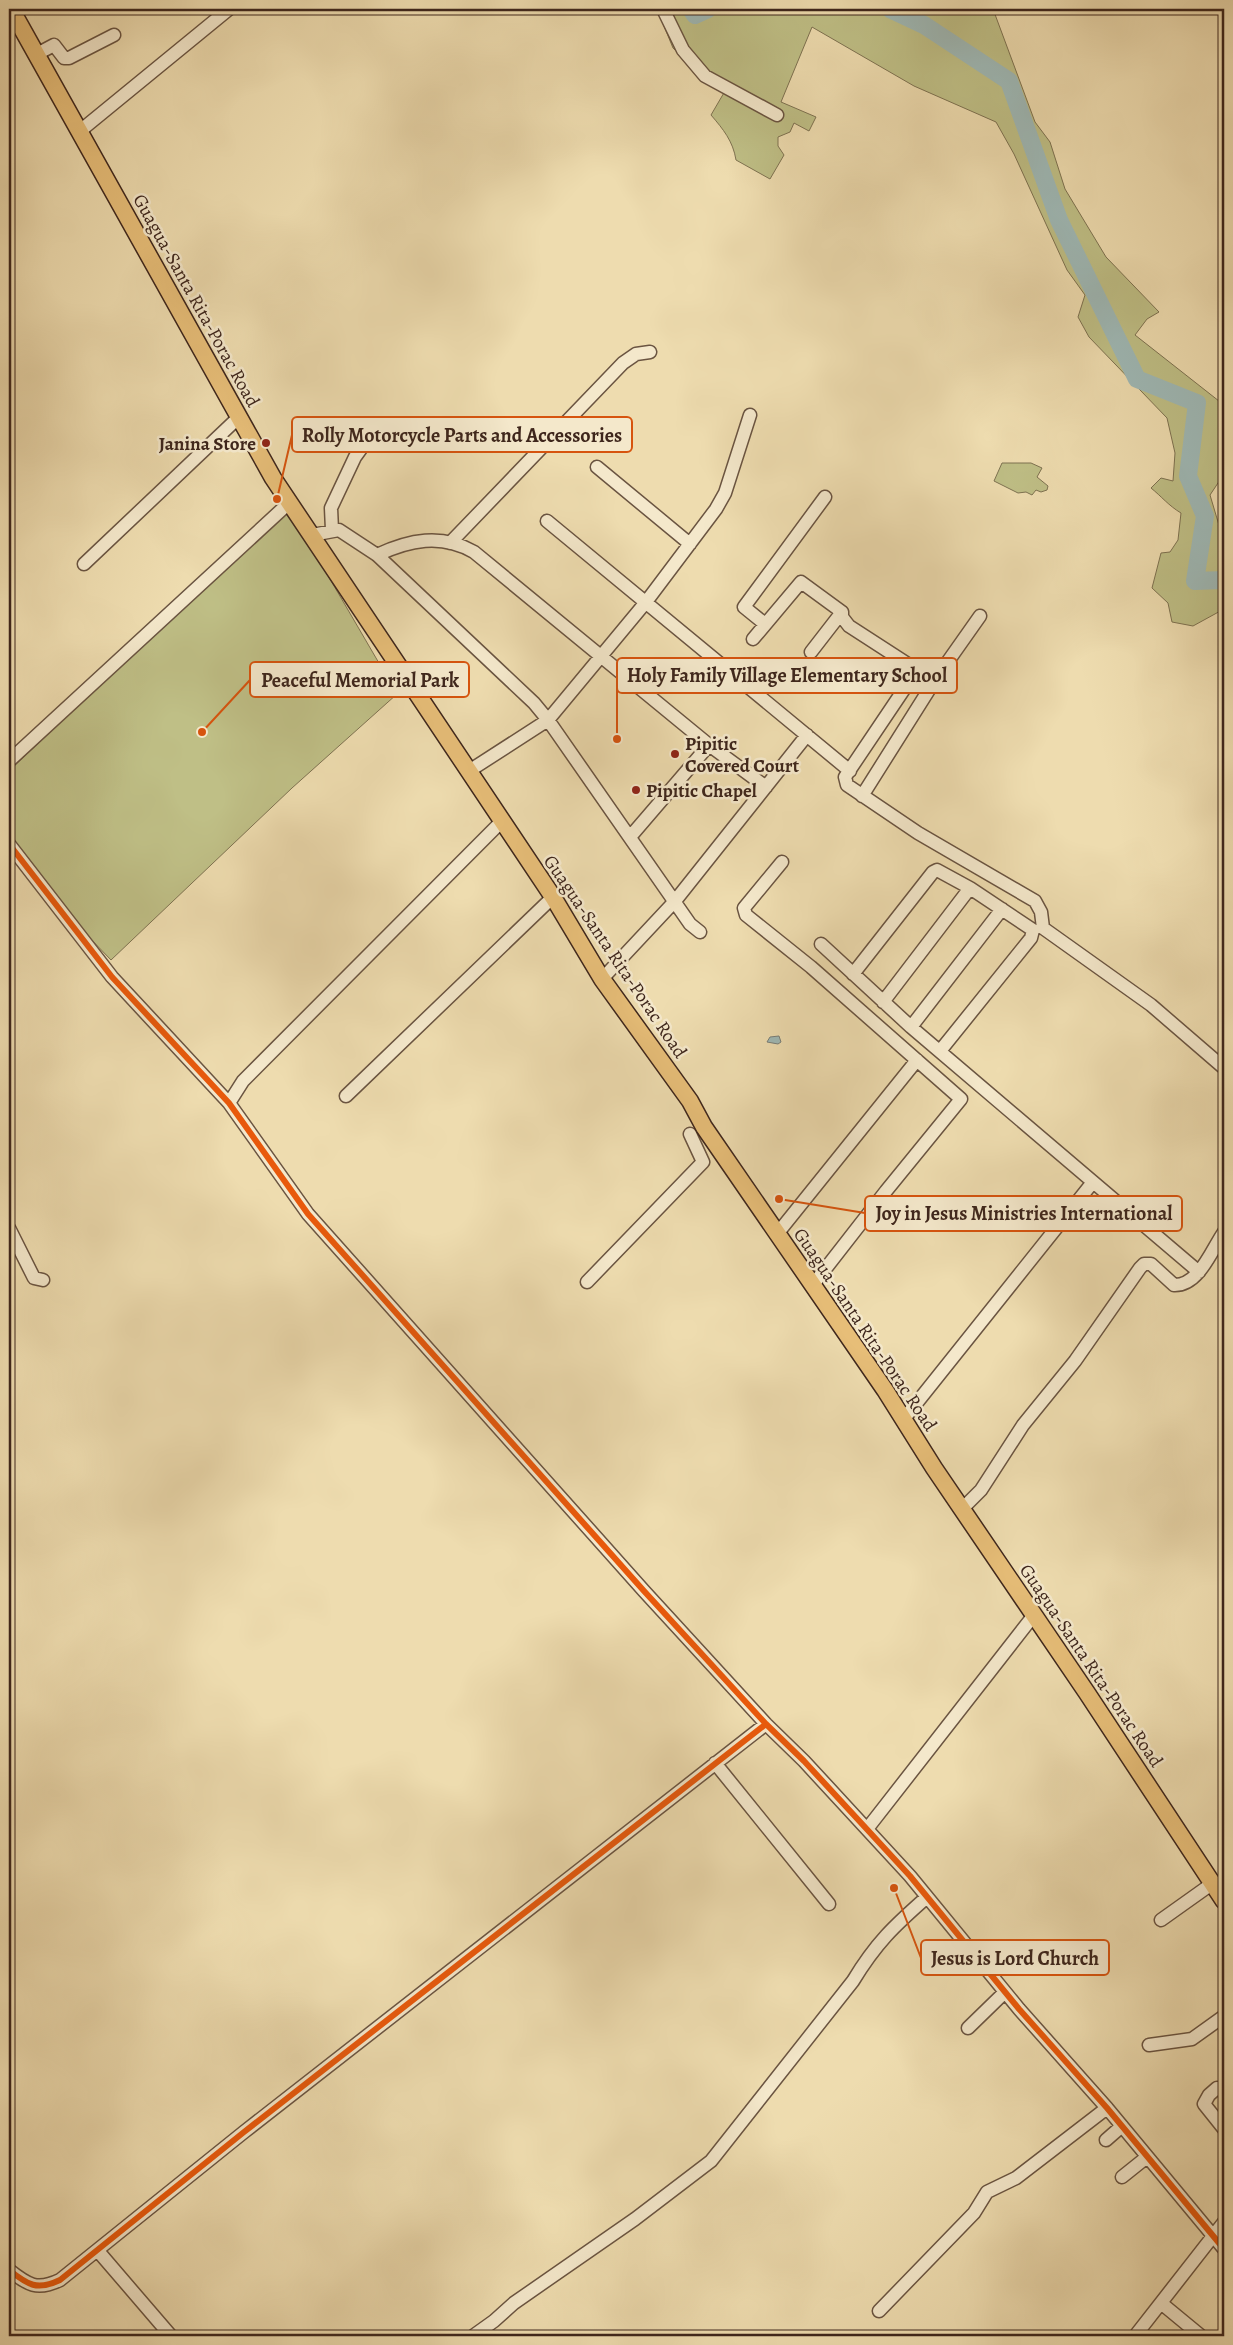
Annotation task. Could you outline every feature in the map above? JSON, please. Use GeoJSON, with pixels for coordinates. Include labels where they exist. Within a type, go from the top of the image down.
{"type":"FeatureCollection","features":[{"type":"Feature","properties":{"kind":"main road","name":"Guagua-Santa Rita-Porac Road"},"geometry":{"type":"LineString","coordinates":[[11,9],[239,417],[290,502],[469,770],[501,822],[553,897],[602,979],[690,1101],[704,1127],[885,1390],[962,1509],[1224,1901]]}},
{"type":"Feature","properties":{"kind":"street"},"geometry":{"type":"LineString","coordinates":[[80,131],[228,9]]}},
{"type":"Feature","properties":{"kind":"street"},"geometry":{"type":"LineString","coordinates":[[663,9],[683,50],[706,76],[777,115]]}},
{"type":"Feature","properties":{"kind":"street"},"geometry":{"type":"LineString","coordinates":[[37,54],[54,45],[64,58],[70,58],[114,35]]}},
{"type":"Feature","properties":{"kind":"street"},"geometry":{"type":"LineString","coordinates":[[450,543],[623,363],[636,354],[650,352]]}},
{"type":"Feature","properties":{"kind":"street"},"geometry":{"type":"LineString","coordinates":[[469,770],[548,720],[646,602],[716,510],[725,493],[750,415]]}},
{"type":"Feature","properties":{"kind":"street"},"geometry":{"type":"LineString","coordinates":[[84,564],[239,417]]}},
{"type":"Feature","properties":{"kind":"street"},"geometry":{"type":"LineString","coordinates":[[332,530],[331,508],[355,457],[373,432]]}},
{"type":"Feature","properties":{"kind":"street"},"geometry":{"type":"LineString","coordinates":[[597,467],[690,544]]}},
{"type":"Feature","properties":{"kind":"street"},"geometry":{"type":"LineString","coordinates":[[765,624],[744,607],[825,497]]}},
{"type":"Feature","properties":{"kind":"street"},"geometry":{"type":"LineString","coordinates":[[9,761],[290,502]]}},
{"type":"Feature","properties":{"kind":"street"},"geometry":{"type":"LineString","coordinates":[[547,521],[850,771]]}},
{"type":"Feature","properties":{"kind":"street"},"geometry":{"type":"LineString","coordinates":[[312,535],[332,530],[345,532],[376,555],[534,703],[630,836],[690,924],[700,932]]}},
{"type":"Feature","properties":{"kind":"street"},"geometry":{"type":"LineString","coordinates":[[376,555],[415,541],[431,540],[450,543],[469,550],[485,560],[709,745],[766,787]]}},
{"type":"Feature","properties":{"kind":"street"},"geometry":{"type":"LineString","coordinates":[[753,639],[801,582],[842,612],[842,617],[850,626],[917,670],[844,780],[847,785],[918,833],[1035,901],[1041,912],[1043,928],[1151,1005],[1224,1068]]}},
{"type":"Feature","properties":{"kind":"street"},"geometry":{"type":"LineString","coordinates":[[811,652],[842,612]]}},
{"type":"Feature","properties":{"kind":"street"},"geometry":{"type":"LineString","coordinates":[[862,796],[937,677],[980,616]]}},
{"type":"Feature","properties":{"kind":"street"},"geometry":{"type":"LineString","coordinates":[[602,979],[675,901],[807,735]]}},
{"type":"Feature","properties":{"kind":"street"},"geometry":{"type":"LineString","coordinates":[[630,836],[709,745]]}},
{"type":"Feature","properties":{"kind":"street"},"geometry":{"type":"LineString","coordinates":[[229,1103],[243,1081],[501,822]]}},
{"type":"Feature","properties":{"kind":"street"},"geometry":{"type":"LineString","coordinates":[[9,844],[112,977],[229,1103],[308,1214],[766,1724],[867,1829],[927,1896],[1005,1992],[1107,2108],[1224,2249]]}},
{"type":"Feature","properties":{"kind":"street"},"geometry":{"type":"LineString","coordinates":[[782,862],[744,908],[746,915],[811,967],[962,1098],[886,1190],[812,1286]]}},
{"type":"Feature","properties":{"kind":"street"},"geometry":{"type":"LineString","coordinates":[[853,974],[933,872],[941,871],[1030,928],[1034,934],[940,1051]]}},
{"type":"Feature","properties":{"kind":"street"},"geometry":{"type":"LineString","coordinates":[[883,1002],[970,888]]}},
{"type":"Feature","properties":{"kind":"street"},"geometry":{"type":"LineString","coordinates":[[346,1096],[553,897]]}},
{"type":"Feature","properties":{"kind":"street"},"geometry":{"type":"LineString","coordinates":[[911,1027],[1002,909]]}},
{"type":"Feature","properties":{"kind":"street"},"geometry":{"type":"LineString","coordinates":[[821,944],[911,1027],[1199,1272]]}},
{"type":"Feature","properties":{"kind":"street"},"geometry":{"type":"LineString","coordinates":[[778,1234],[917,1060]]}},
{"type":"Feature","properties":{"kind":"street"},"geometry":{"type":"LineString","coordinates":[[587,1282],[704,1162],[690,1134]]}},
{"type":"Feature","properties":{"kind":"street"},"geometry":{"type":"LineString","coordinates":[[903,1420],[1093,1182]]}},
{"type":"Feature","properties":{"kind":"street"},"geometry":{"type":"LineString","coordinates":[[9,1228],[34,1278],[43,1280]]}},
{"type":"Feature","properties":{"kind":"street"},"geometry":{"type":"LineString","coordinates":[[962,1509],[990,1478],[1024,1425],[1075,1361],[1140,1268],[1144,1264],[1151,1264],[1174,1285],[1188,1282],[1199,1272],[1220,1244],[1224,1232]]}},
{"type":"Feature","properties":{"kind":"street"},"geometry":{"type":"LineString","coordinates":[[867,1829],[1034,1615]]}},
{"type":"Feature","properties":{"kind":"street"},"geometry":{"type":"LineString","coordinates":[[9,2270],[24,2282],[35,2286],[47,2286],[60,2280],[244,2132],[766,1724]]}},
{"type":"Feature","properties":{"kind":"street"},"geometry":{"type":"LineString","coordinates":[[715,1763],[828,1904]]}},
{"type":"Feature","properties":{"kind":"street"},"geometry":{"type":"LineString","coordinates":[[1161,1920],[1213,1883]]}},
{"type":"Feature","properties":{"kind":"street"},"geometry":{"type":"LineString","coordinates":[[472,2336],[494,2322],[514,2303],[635,2219],[712,2160],[853,1981],[872,1950],[892,1927],[927,1896]]}},
{"type":"Feature","properties":{"kind":"street"},"geometry":{"type":"LineString","coordinates":[[968,2028],[1005,1992]]}},
{"type":"Feature","properties":{"kind":"street"},"geometry":{"type":"LineString","coordinates":[[1149,2045],[1192,2039],[1224,2016]]}},
{"type":"Feature","properties":{"kind":"street"},"geometry":{"type":"LineString","coordinates":[[1216,2088],[1204,2104],[1224,2129]]}},
{"type":"Feature","properties":{"kind":"street"},"geometry":{"type":"LineString","coordinates":[[879,2311],[974,2213],[987,2192],[1016,2178],[1107,2108]]}},
{"type":"Feature","properties":{"kind":"street"},"geometry":{"type":"LineString","coordinates":[[1106,2140],[1122,2126]]}},
{"type":"Feature","properties":{"kind":"street"},"geometry":{"type":"LineString","coordinates":[[1122,2177],[1147,2157]]}},
{"type":"Feature","properties":{"kind":"street"},"geometry":{"type":"LineString","coordinates":[[1135,2336],[1224,2222]]}},
{"type":"Feature","properties":{"kind":"street"},"geometry":{"type":"LineString","coordinates":[[98,2250],[172,2336]]}},
{"type":"Feature","properties":{"kind":"street"},"geometry":{"type":"LineString","coordinates":[[1160,2303],[1186,2332],[1201,2336]]}},
{"type":"Feature","properties":{"kind":"green space"},"geometry":{"type":"Polygon","coordinates":[[[657,9],[993,9],[1035,122],[1050,142],[1065,189],[1106,257],[1159,312],[1147,319],[1135,335],[1224,405],[1224,474],[1210,495],[1224,542],[1224,609],[1193,626],[1172,622],[1168,603],[1152,588],[1161,553],[1170,552],[1178,540],[1181,513],[1151,488],[1161,478],[1173,481],[1175,453],[1167,418],[1089,337],[1078,317],[1085,295],[1067,270],[1014,154],[996,122],[914,86],[812,27],[781,102],[816,117],[809,131],[794,123],[790,132],[778,137],[778,146],[784,155],[770,179],[736,160],[730,141],[711,115],[725,91],[703,77],[673,48],[657,9]]]}},
{"type":"Feature","properties":{"kind":"green space"},"geometry":{"type":"Polygon","coordinates":[[[1002,463],[1031,463],[1042,468],[1037,477],[1048,486],[1047,490],[1041,492],[1036,490],[1032,495],[1026,492],[1018,493],[994,481],[1002,463]]]}},
{"type":"Feature","properties":{"kind":"green space"},"geometry":{"type":"Polygon","coordinates":[[[288,507],[397,694],[292,788],[111,960],[85,933],[9,838],[9,771],[288,507]]]}},
{"type":"Feature","properties":{"kind":"water"},"geometry":{"type":"Polygon","coordinates":[[[779,1036],[781,1042],[778,1044],[767,1042],[770,1037],[779,1036]]]}},
{"type":"Feature","properties":{"kind":"waterway"},"geometry":{"type":"LineString","coordinates":[[691,9],[695,15],[708,9]]}},
{"type":"Feature","properties":{"kind":"waterway"},"geometry":{"type":"LineString","coordinates":[[890,9],[924,25],[1009,81],[1059,220],[1137,379],[1197,403],[1188,476],[1205,516],[1195,581],[1224,580]]}},
{"type":"Feature","properties":{"kind":"cycle path"},"geometry":{"type":"LineString","coordinates":[[9,844],[112,977],[229,1103],[308,1214],[644,1591],[766,1724],[804,1761],[910,1876],[1019,2009],[1107,2108],[1224,2249]]}},
{"type":"Feature","properties":{"kind":"cycle path"},"geometry":{"type":"LineString","coordinates":[[9,2270],[33,2285],[45,2285],[60,2280],[244,2132],[766,1724]]}},
{"type":"Feature","properties":{"kind":"place","name":"Janina Store"},"geometry":{"type":"Point","coordinates":[266,443]}},
{"type":"Feature","properties":{"kind":"place","name":"Rolly Motorcycle Parts and Accessories"},"geometry":{"type":"Point","coordinates":[277,499]}},
{"type":"Feature","properties":{"kind":"place","name":"Peaceful Memorial Park"},"geometry":{"type":"Point","coordinates":[202,732]}},
{"type":"Feature","properties":{"kind":"place","name":"Holy Family Village Elementary School"},"geometry":{"type":"Point","coordinates":[617,739]}},
{"type":"Feature","properties":{"kind":"place","name":"Pipitic Covered Court"},"geometry":{"type":"Point","coordinates":[675,754]}},
{"type":"Feature","properties":{"kind":"place","name":"Pipitic Chapel"},"geometry":{"type":"Point","coordinates":[636,790]}},
{"type":"Feature","properties":{"kind":"place","name":"Joy in Jesus Ministries International"},"geometry":{"type":"Point","coordinates":[779,1199]}},
{"type":"Feature","properties":{"kind":"place","name":"Jesus is Lord Church"},"geometry":{"type":"Point","coordinates":[894,1888]}}]}
